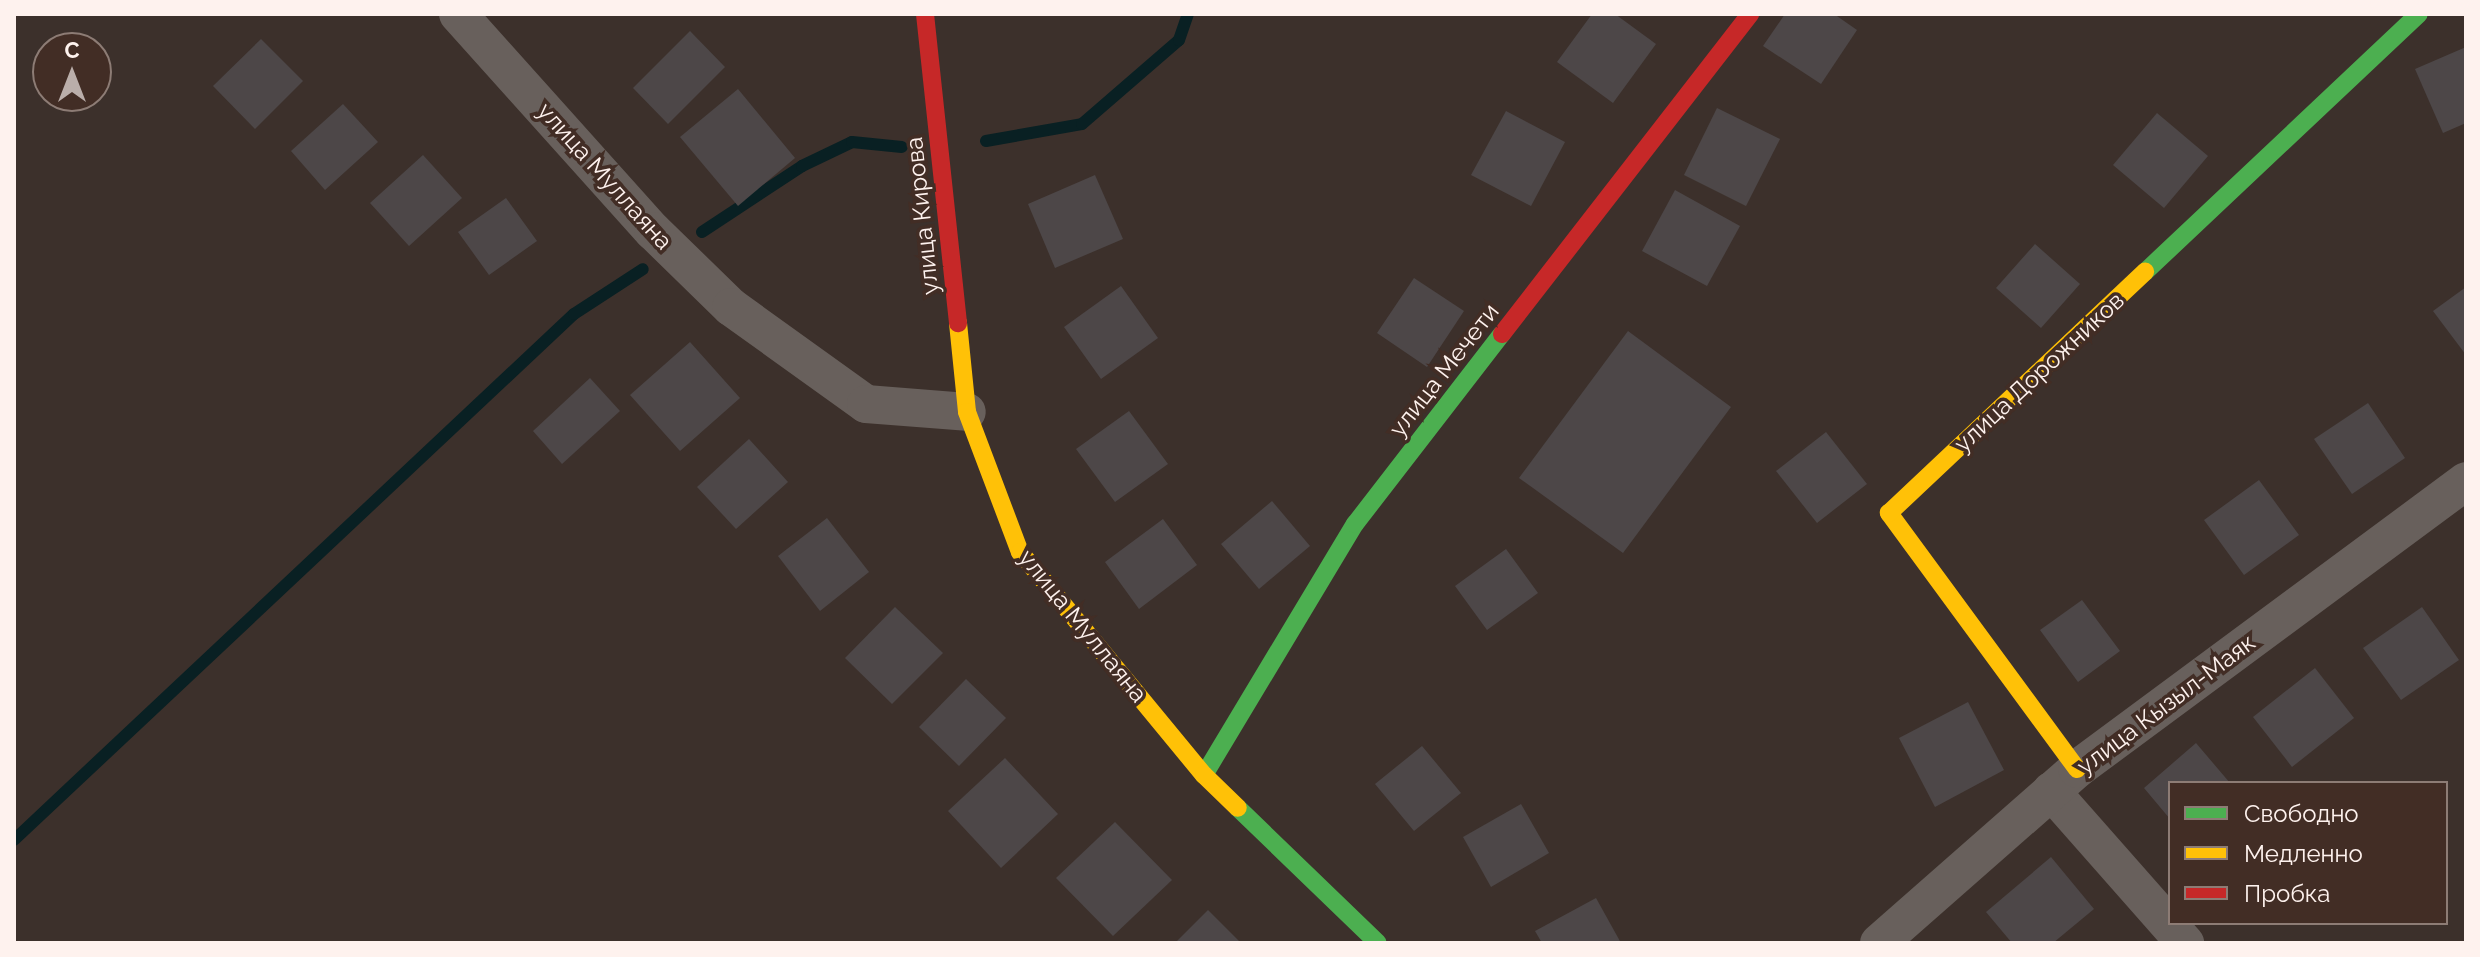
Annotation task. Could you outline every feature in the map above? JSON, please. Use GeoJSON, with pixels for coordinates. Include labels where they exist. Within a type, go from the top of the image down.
{"type":"FeatureCollection","features":[{"type":"Feature","properties":{"kind":"street","name":"улица Муллаяна"},"geometry":{"type":"LineString","coordinates":[[458,14],[653,231],[731,307],[866,404],[967,412],[1020,552],[1204,775],[1378,943]]}},
{"type":"Feature","properties":{"kind":"street","name":"улица Кирова"},"geometry":{"type":"LineString","coordinates":[[925,14],[967,412]]}},
{"type":"Feature","properties":{"kind":"street","name":"улица Мечети"},"geometry":{"type":"LineString","coordinates":[[1204,775],[1355,524],[1750,14]]}},
{"type":"Feature","properties":{"kind":"street","name":"улица Дорожников"},"geometry":{"type":"LineString","coordinates":[[2168,920],[2064,780],[1889,513],[2419,14]]}},
{"type":"Feature","properties":{"kind":"street","name":"улица Кызыл-Маяк"},"geometry":{"type":"LineString","coordinates":[[1879,943],[2064,780],[2466,481]]}},
{"type":"Feature","properties":{"kind":"street","name":"улица Дорожников"},"geometry":{"type":"LineString","coordinates":[[2172,925],[2185,943]]}},
{"type":"Feature","properties":{"kind":"building"},"geometry":{"type":"Polygon","coordinates":[[[1592,14],[1615,14],[1656,44],[1613,103],[1557,62],[1592,14]]]}},
{"type":"Feature","properties":{"kind":"building"},"geometry":{"type":"Polygon","coordinates":[[[1785,14],[1834,14],[1857,30],[1821,84],[1763,46],[1785,14]]]}},
{"type":"Feature","properties":{"kind":"building"},"geometry":{"type":"Polygon","coordinates":[[[690,31],[725,67],[668,124],[633,88],[690,31]]]}},
{"type":"Feature","properties":{"kind":"building"},"geometry":{"type":"Polygon","coordinates":[[[261,39],[303,81],[255,129],[213,86],[261,39]]]}},
{"type":"Feature","properties":{"kind":"building"},"geometry":{"type":"Polygon","coordinates":[[[2466,47],[2466,123],[2443,133],[2415,69],[2466,47]]]}},
{"type":"Feature","properties":{"kind":"building"},"geometry":{"type":"Polygon","coordinates":[[[738,89],[795,158],[738,206],[680,137],[738,89]]]}},
{"type":"Feature","properties":{"kind":"building"},"geometry":{"type":"Polygon","coordinates":[[[343,104],[378,142],[325,190],[291,151],[343,104]]]}},
{"type":"Feature","properties":{"kind":"building"},"geometry":{"type":"Polygon","coordinates":[[[1717,108],[1780,139],[1746,206],[1684,175],[1717,108]]]}},
{"type":"Feature","properties":{"kind":"building"},"geometry":{"type":"Polygon","coordinates":[[[1506,111],[1565,142],[1531,206],[1471,175],[1506,111]]]}},
{"type":"Feature","properties":{"kind":"building"},"geometry":{"type":"Polygon","coordinates":[[[2157,113],[2208,156],[2164,208],[2113,165],[2157,113]]]}},
{"type":"Feature","properties":{"kind":"building"},"geometry":{"type":"Polygon","coordinates":[[[423,155],[462,198],[409,246],[370,203],[423,155]]]}},
{"type":"Feature","properties":{"kind":"building"},"geometry":{"type":"Polygon","coordinates":[[[1095,175],[1123,239],[1055,268],[1028,204],[1095,175]]]}},
{"type":"Feature","properties":{"kind":"building"},"geometry":{"type":"Polygon","coordinates":[[[1675,190],[1740,226],[1707,286],[1642,251],[1675,190]]]}},
{"type":"Feature","properties":{"kind":"building"},"geometry":{"type":"Polygon","coordinates":[[[506,198],[537,241],[489,275],[458,232],[506,198]]]}},
{"type":"Feature","properties":{"kind":"building"},"geometry":{"type":"Polygon","coordinates":[[[2035,244],[2080,284],[2041,328],[1996,288],[2035,244]]]}},
{"type":"Feature","properties":{"kind":"building"},"geometry":{"type":"Polygon","coordinates":[[[1414,278],[1464,311],[1427,367],[1377,333],[1414,278]]]}},
{"type":"Feature","properties":{"kind":"building"},"geometry":{"type":"Polygon","coordinates":[[[1121,286],[1158,338],[1101,379],[1064,327],[1121,286]]]}},
{"type":"Feature","properties":{"kind":"building"},"geometry":{"type":"Polygon","coordinates":[[[2466,287],[2466,355],[2433,311],[2466,287]]]}},
{"type":"Feature","properties":{"kind":"building"},"geometry":{"type":"Polygon","coordinates":[[[1628,331],[1731,407],[1623,553],[1519,478],[1628,331]]]}},
{"type":"Feature","properties":{"kind":"building"},"geometry":{"type":"Polygon","coordinates":[[[690,342],[740,398],[680,451],[630,395],[690,342]]]}},
{"type":"Feature","properties":{"kind":"building"},"geometry":{"type":"Polygon","coordinates":[[[590,378],[620,411],[562,464],[533,431],[590,378]]]}},
{"type":"Feature","properties":{"kind":"building"},"geometry":{"type":"Polygon","coordinates":[[[2368,403],[2405,458],[2352,494],[2314,439],[2368,403]]]}},
{"type":"Feature","properties":{"kind":"building"},"geometry":{"type":"Polygon","coordinates":[[[1129,411],[1168,464],[1115,502],[1076,449],[1129,411]]]}},
{"type":"Feature","properties":{"kind":"building"},"geometry":{"type":"Polygon","coordinates":[[[1826,432],[1867,484],[1817,523],[1776,471],[1826,432]]]}},
{"type":"Feature","properties":{"kind":"building"},"geometry":{"type":"Polygon","coordinates":[[[749,439],[788,482],[736,529],[697,487],[749,439]]]}},
{"type":"Feature","properties":{"kind":"building"},"geometry":{"type":"Polygon","coordinates":[[[2259,480],[2299,535],[2244,575],[2204,520],[2259,480]]]}},
{"type":"Feature","properties":{"kind":"building"},"geometry":{"type":"Polygon","coordinates":[[[1272,501],[1310,546],[1259,589],[1221,544],[1272,501]]]}},
{"type":"Feature","properties":{"kind":"building"},"geometry":{"type":"Polygon","coordinates":[[[827,518],[869,572],[820,611],[778,556],[827,518]]]}},
{"type":"Feature","properties":{"kind":"building"},"geometry":{"type":"Polygon","coordinates":[[[1163,519],[1197,565],[1139,609],[1105,562],[1163,519]]]}},
{"type":"Feature","properties":{"kind":"building"},"geometry":{"type":"Polygon","coordinates":[[[1506,549],[1538,593],[1487,630],[1455,586],[1506,549]]]}},
{"type":"Feature","properties":{"kind":"building"},"geometry":{"type":"Polygon","coordinates":[[[2082,600],[2120,651],[2078,682],[2040,630],[2082,600]]]}},
{"type":"Feature","properties":{"kind":"building"},"geometry":{"type":"Polygon","coordinates":[[[895,607],[943,653],[892,704],[845,658],[895,607]]]}},
{"type":"Feature","properties":{"kind":"building"},"geometry":{"type":"Polygon","coordinates":[[[2422,607],[2459,660],[2401,700],[2363,648],[2422,607]]]}},
{"type":"Feature","properties":{"kind":"building"},"geometry":{"type":"Polygon","coordinates":[[[2315,668],[2354,718],[2292,767],[2253,717],[2315,668]]]}},
{"type":"Feature","properties":{"kind":"building"},"geometry":{"type":"Polygon","coordinates":[[[966,679],[1006,718],[959,766],[919,727],[966,679]]]}},
{"type":"Feature","properties":{"kind":"building"},"geometry":{"type":"Polygon","coordinates":[[[1968,702],[2004,770],[1935,807],[1899,738],[1968,702]]]}},
{"type":"Feature","properties":{"kind":"building"},"geometry":{"type":"Polygon","coordinates":[[[2196,743],[2228,781],[2168,781],[2168,817],[2144,788],[2196,743]]]}},
{"type":"Feature","properties":{"kind":"building"},"geometry":{"type":"Polygon","coordinates":[[[1422,746],[1461,793],[1414,831],[1375,784],[1422,746]]]}},
{"type":"Feature","properties":{"kind":"building"},"geometry":{"type":"Polygon","coordinates":[[[1005,758],[1058,814],[1001,868],[948,811],[1005,758]]]}},
{"type":"Feature","properties":{"kind":"building"},"geometry":{"type":"Polygon","coordinates":[[[1521,804],[1549,853],[1491,887],[1463,837],[1521,804]]]}},
{"type":"Feature","properties":{"kind":"building"},"geometry":{"type":"Polygon","coordinates":[[[1115,822],[1172,880],[1113,936],[1056,878],[1115,822]]]}},
{"type":"Feature","properties":{"kind":"building"},"geometry":{"type":"Polygon","coordinates":[[[2051,857],[2094,909],[2053,943],[2012,943],[1986,912],[2051,857]]]}},
{"type":"Feature","properties":{"kind":"building"},"geometry":{"type":"Polygon","coordinates":[[[1596,898],[1621,943],[1542,943],[1535,931],[1596,898]]]}},
{"type":"Feature","properties":{"kind":"building"},"geometry":{"type":"Polygon","coordinates":[[[1208,910],[1241,943],[1175,943],[1208,910]]]}},
{"type":"Feature","properties":{"kind":"waterway"},"geometry":{"type":"LineString","coordinates":[[986,141],[1082,124],[1179,40],[1188,14]]}},
{"type":"Feature","properties":{"kind":"waterway"},"geometry":{"type":"LineString","coordinates":[[702,232],[802,166],[852,142],[902,147]]}},
{"type":"Feature","properties":{"kind":"waterway"},"geometry":{"type":"LineString","coordinates":[[14,840],[574,314],[643,269]]}},
{"type":"Feature","properties":{"kind":"traffic: fast"},"geometry":{"type":"LineString","coordinates":[[2145,272],[2419,14]]}},
{"type":"Feature","properties":{"kind":"traffic: fast"},"geometry":{"type":"LineString","coordinates":[[1204,775],[1355,524],[1502,334]]}},
{"type":"Feature","properties":{"kind":"traffic: fast"},"geometry":{"type":"LineString","coordinates":[[1238,808],[1378,943]]}},
{"type":"Feature","properties":{"kind":"traffic: slow"},"geometry":{"type":"LineString","coordinates":[[2077,769],[1889,513],[2145,272]]}},
{"type":"Feature","properties":{"kind":"traffic: slow"},"geometry":{"type":"LineString","coordinates":[[958,323],[967,412],[1020,552],[1204,775],[1238,808]]}},
{"type":"Feature","properties":{"kind":"traffic: jam"},"geometry":{"type":"LineString","coordinates":[[925,14],[958,323]]}},
{"type":"Feature","properties":{"kind":"traffic: jam"},"geometry":{"type":"LineString","coordinates":[[1502,334],[1750,14]]}}]}
